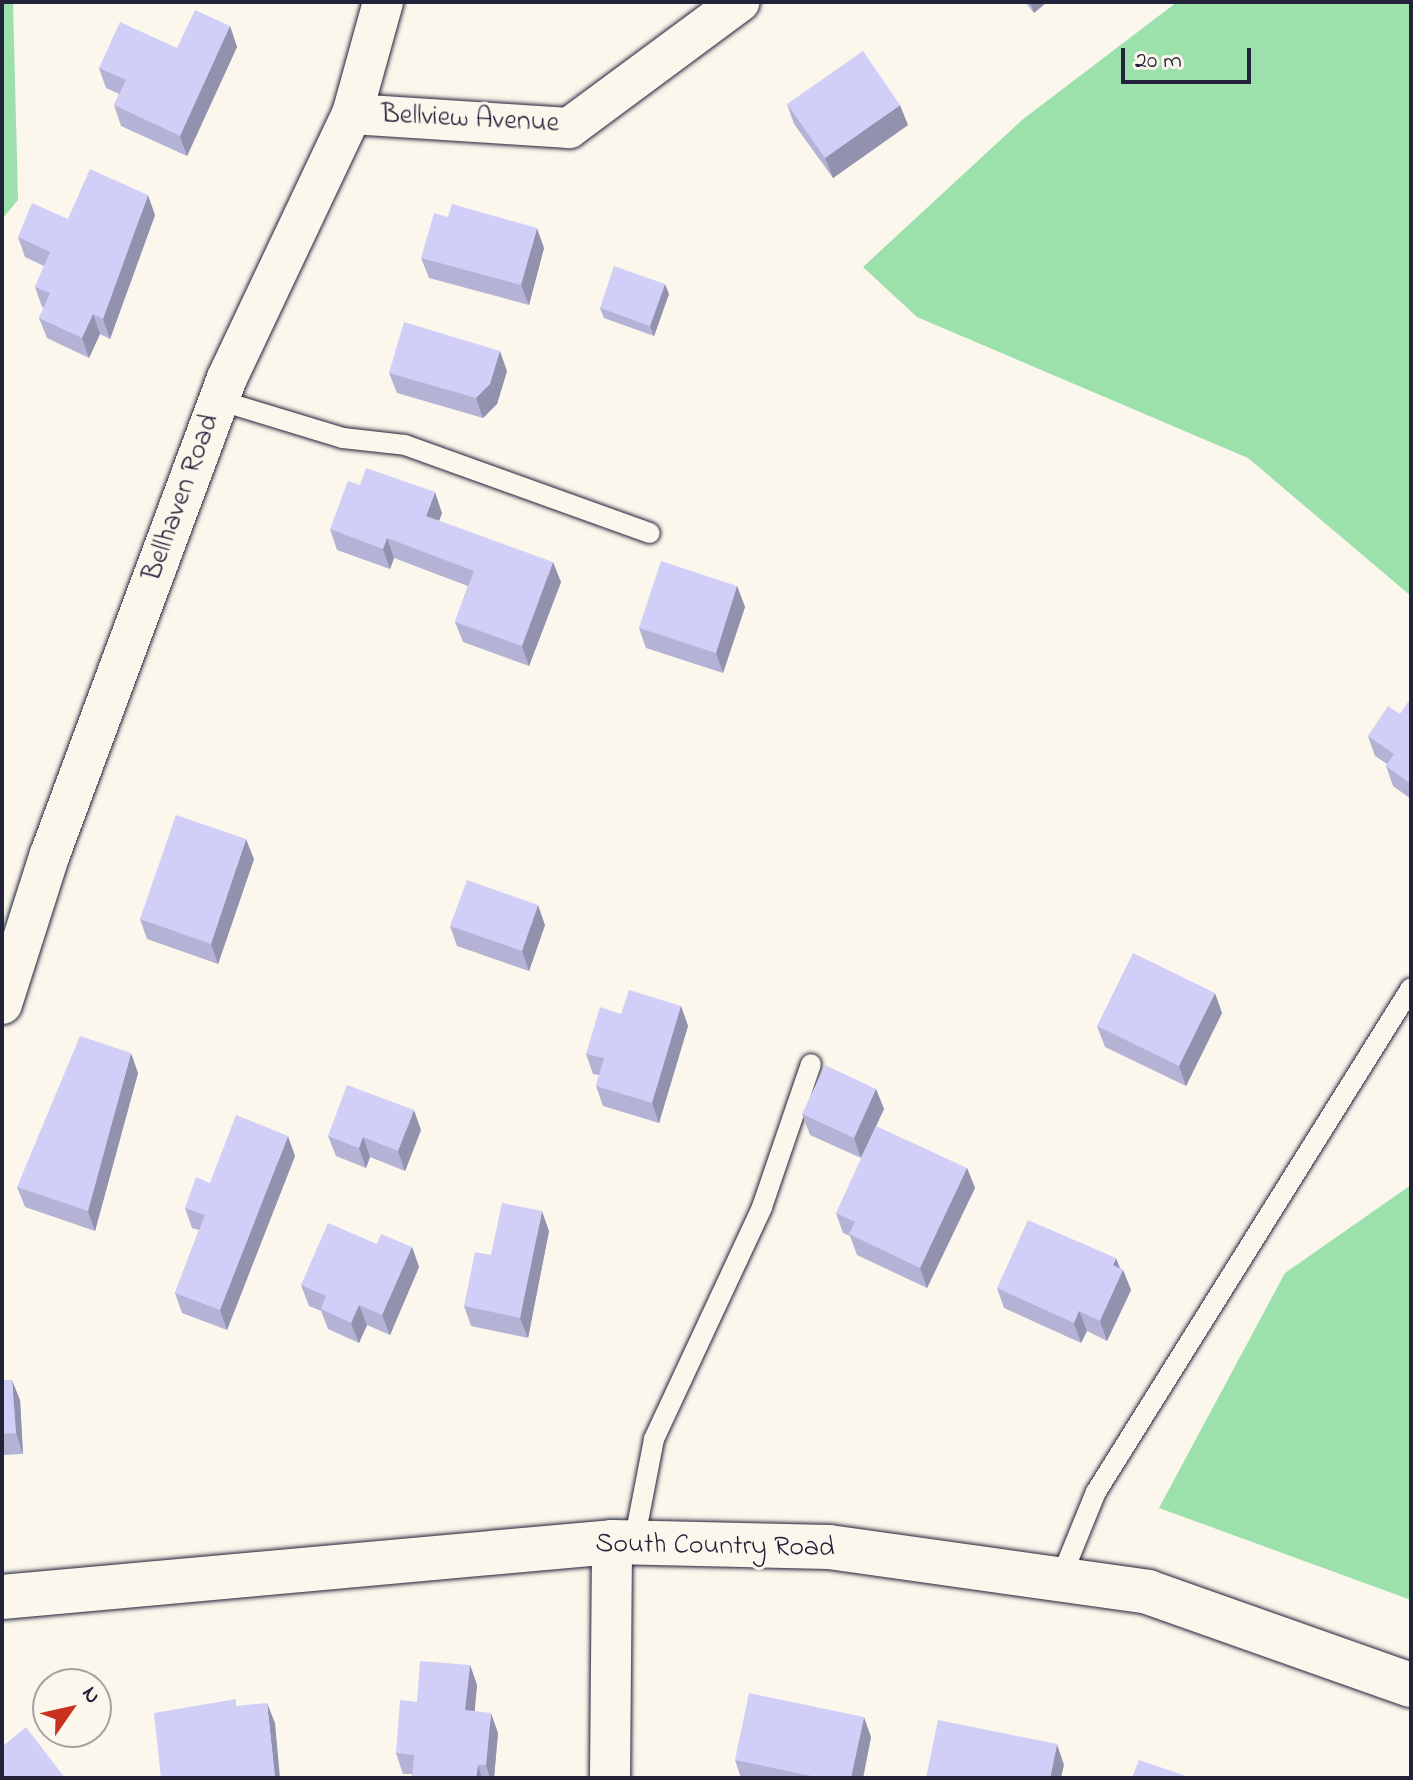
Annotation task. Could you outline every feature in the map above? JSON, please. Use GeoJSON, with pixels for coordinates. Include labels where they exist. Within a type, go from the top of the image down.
{"type":"FeatureCollection","features":[{"type":"Feature","properties":{"kind":"main road","name":"South Country Road"},"geometry":{"type":"LineString","coordinates":[[2,1597],[623,1542],[829,1547],[1148,1592],[1411,1685]]}},
{"type":"Feature","properties":{"kind":"street","name":"Bellhaven Road"},"geometry":{"type":"LineString","coordinates":[[2,1004],[218,400],[352,114],[383,2]]}},
{"type":"Feature","properties":{"kind":"street","name":"Bellview Avenue"},"geometry":{"type":"LineString","coordinates":[[352,114],[569,128],[739,2]]}},
{"type":"Feature","properties":{"kind":"street"},"geometry":{"type":"LineString","coordinates":[[610,1778],[623,1542]]}},
{"type":"Feature","properties":{"kind":"lane"},"geometry":{"type":"LineString","coordinates":[[218,400],[343,438],[405,445],[650,533]]}},
{"type":"Feature","properties":{"kind":"lane"},"geometry":{"type":"LineString","coordinates":[[1060,1580],[1096,1492],[1411,988]]}},
{"type":"Feature","properties":{"kind":"lane"},"geometry":{"type":"LineString","coordinates":[[623,1542],[654,1439],[762,1207],[811,1064]]}},
{"type":"Feature","properties":{"kind":"green space"},"geometry":{"type":"Polygon","coordinates":[[[2,2],[13,2],[18,200],[2,219],[2,2]]]}},
{"type":"Feature","properties":{"kind":"green space"},"geometry":{"type":"Polygon","coordinates":[[[1177,2],[1411,2],[1411,596],[1248,458],[917,317],[863,267],[1022,120],[1177,2]]]}},
{"type":"Feature","properties":{"kind":"green space"},"geometry":{"type":"Polygon","coordinates":[[[1411,1185],[1411,1600],[1159,1508],[1285,1273],[1411,1185]]]}},
{"type":"Feature","properties":{"kind":"building"},"geometry":{"type":"Polygon","coordinates":[[[195,10],[230,26],[180,136],[114,105],[126,80],[99,68],[120,22],[177,48],[195,10]]]}},
{"type":"Feature","properties":{"kind":"building"},"geometry":{"type":"Polygon","coordinates":[[[863,51],[900,105],[825,158],[787,104],[863,51]]]}},
{"type":"Feature","properties":{"kind":"building"},"geometry":{"type":"Polygon","coordinates":[[[90,169],[148,195],[103,319],[93,314],[82,338],[39,318],[50,293],[35,287],[50,252],[18,237],[32,203],[68,219],[90,169]]]}},
{"type":"Feature","properties":{"kind":"building"},"geometry":{"type":"Polygon","coordinates":[[[452,204],[537,228],[521,285],[421,258],[434,213],[448,217],[452,204]]]}},
{"type":"Feature","properties":{"kind":"building"},"geometry":{"type":"Polygon","coordinates":[[[614,266],[665,284],[650,326],[600,308],[614,266]]]}},
{"type":"Feature","properties":{"kind":"building"},"geometry":{"type":"Polygon","coordinates":[[[404,322],[500,351],[490,384],[476,398],[389,373],[404,322]]]}},
{"type":"Feature","properties":{"kind":"building"},"geometry":{"type":"Polygon","coordinates":[[[366,468],[435,492],[426,516],[553,562],[522,646],[455,622],[474,571],[387,538],[383,549],[330,529],[348,481],[360,485],[366,468]]]}},
{"type":"Feature","properties":{"kind":"building"},"geometry":{"type":"Polygon","coordinates":[[[661,561],[737,586],[716,653],[639,628],[661,561]]]}},
{"type":"Feature","properties":{"kind":"building"},"geometry":{"type":"Polygon","coordinates":[[[1408,702],[1411,704],[1411,784],[1386,766],[1394,754],[1368,736],[1388,706],[1400,714],[1408,702]]]}},
{"type":"Feature","properties":{"kind":"building"},"geometry":{"type":"Polygon","coordinates":[[[176,815],[246,839],[211,944],[140,919],[176,815]]]}},
{"type":"Feature","properties":{"kind":"building"},"geometry":{"type":"Polygon","coordinates":[[[467,880],[538,905],[522,951],[450,926],[467,880]]]}},
{"type":"Feature","properties":{"kind":"building"},"geometry":{"type":"Polygon","coordinates":[[[1133,953],[1215,993],[1179,1066],[1097,1026],[1133,953]]]}},
{"type":"Feature","properties":{"kind":"building"},"geometry":{"type":"Polygon","coordinates":[[[629,990],[681,1006],[652,1103],[596,1086],[604,1058],[586,1054],[600,1007],[621,1014],[629,990]]]}},
{"type":"Feature","properties":{"kind":"building"},"geometry":{"type":"Polygon","coordinates":[[[80,1036],[131,1053],[88,1211],[17,1187],[80,1036]]]}},
{"type":"Feature","properties":{"kind":"building"},"geometry":{"type":"Polygon","coordinates":[[[825,1065],[876,1089],[854,1138],[802,1114],[825,1065]]]}},
{"type":"Feature","properties":{"kind":"building"},"geometry":{"type":"Polygon","coordinates":[[[347,1085],[414,1110],[398,1151],[363,1137],[359,1148],[328,1136],[347,1085]]]}},
{"type":"Feature","properties":{"kind":"building"},"geometry":{"type":"Polygon","coordinates":[[[236,1115],[288,1136],[220,1310],[175,1293],[205,1215],[185,1208],[196,1177],[210,1183],[236,1115]]]}},
{"type":"Feature","properties":{"kind":"building"},"geometry":{"type":"Polygon","coordinates":[[[876,1126],[967,1168],[920,1268],[849,1234],[855,1222],[836,1213],[876,1126]]]}},
{"type":"Feature","properties":{"kind":"building"},"geometry":{"type":"Polygon","coordinates":[[[502,1203],[542,1211],[520,1318],[464,1306],[475,1252],[491,1255],[502,1203]]]}},
{"type":"Feature","properties":{"kind":"building"},"geometry":{"type":"Polygon","coordinates":[[[1028,1220],[1116,1258],[1113,1265],[1123,1270],[1100,1321],[1079,1311],[1074,1323],[997,1288],[1028,1220]]]}},
{"type":"Feature","properties":{"kind":"building"},"geometry":{"type":"Polygon","coordinates":[[[328,1223],[377,1244],[381,1234],[412,1247],[382,1315],[359,1305],[351,1323],[321,1309],[326,1296],[301,1285],[328,1223]]]}},
{"type":"Feature","properties":{"kind":"building"},"geometry":{"type":"Polygon","coordinates":[[[2,1380],[12,1380],[16,1433],[2,1434],[2,1380]]]}},
{"type":"Feature","properties":{"kind":"building"},"geometry":{"type":"Polygon","coordinates":[[[420,1661],[470,1665],[465,1710],[491,1713],[486,1765],[478,1765],[476,1778],[412,1778],[414,1755],[396,1753],[400,1700],[417,1702],[420,1661]]]}},
{"type":"Feature","properties":{"kind":"building"},"geometry":{"type":"Polygon","coordinates":[[[749,1693],[864,1717],[851,1778],[821,1778],[735,1760],[749,1693]]]}},
{"type":"Feature","properties":{"kind":"building"},"geometry":{"type":"Polygon","coordinates":[[[236,1699],[236,1706],[267,1703],[275,1778],[161,1778],[154,1713],[236,1699]]]}},
{"type":"Feature","properties":{"kind":"building"},"geometry":{"type":"Polygon","coordinates":[[[938,1720],[1057,1744],[1050,1778],[926,1778],[938,1720]]]}},
{"type":"Feature","properties":{"kind":"building"},"geometry":{"type":"Polygon","coordinates":[[[26,1727],[32,1735],[32,1748],[42,1748],[65,1778],[2,1778],[2,1747],[26,1727]]]}},
{"type":"Feature","properties":{"kind":"building"},"geometry":{"type":"Polygon","coordinates":[[[1139,1760],[1192,1778],[1132,1778],[1139,1760]]]}}]}
